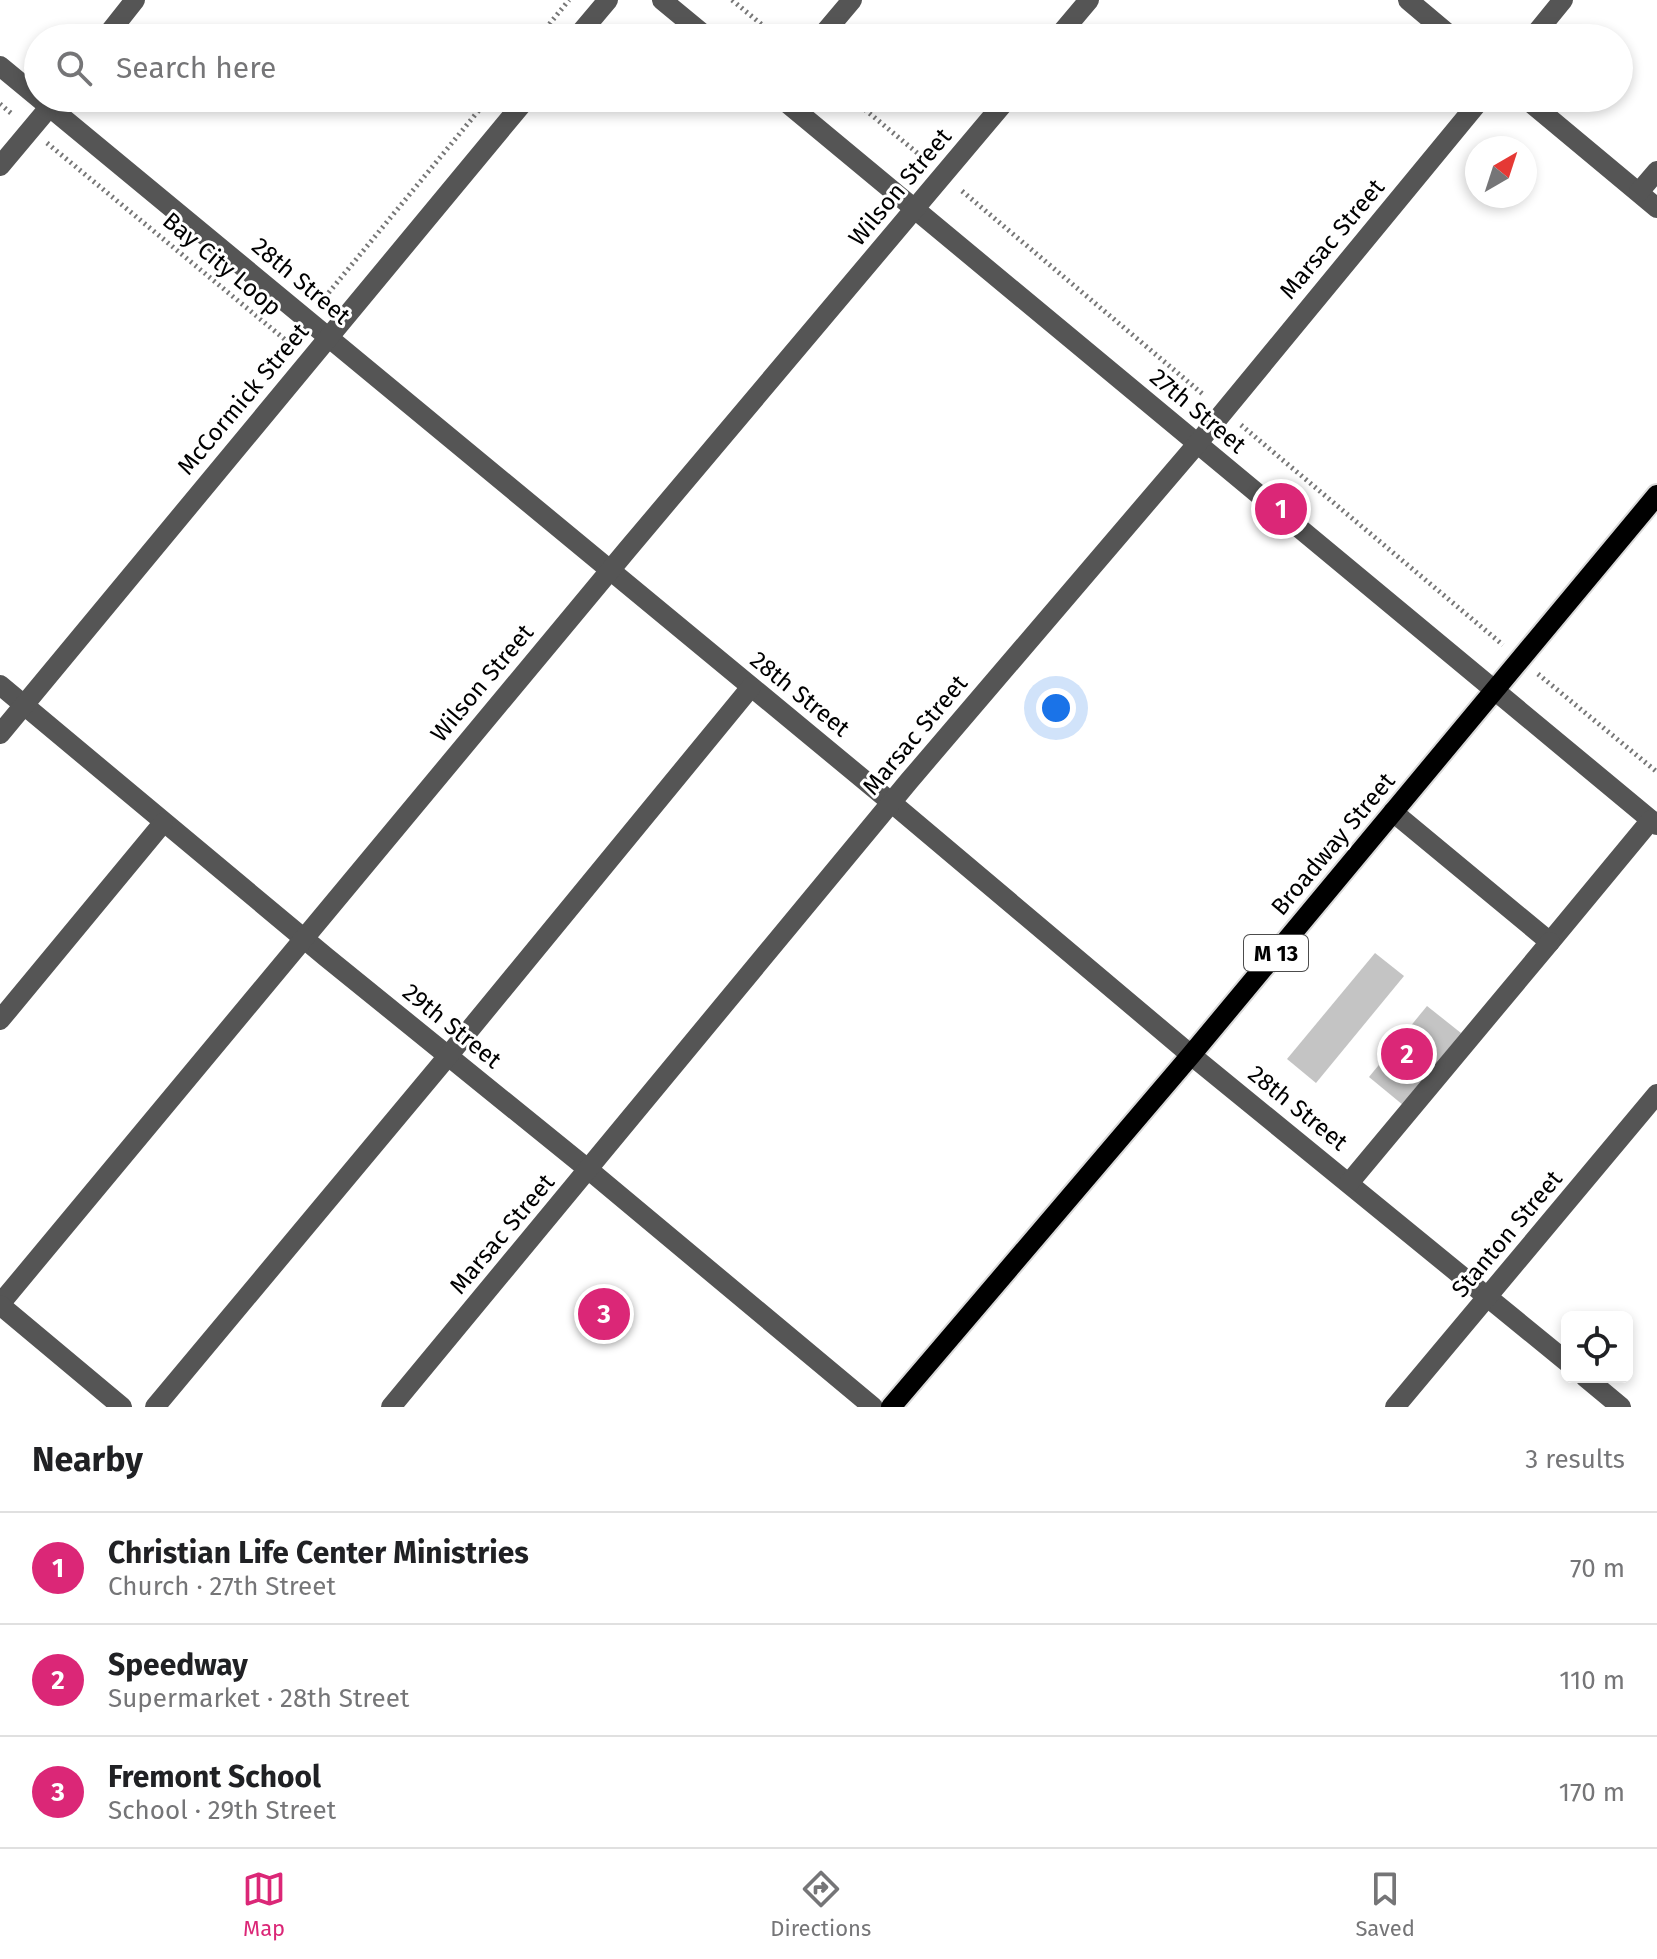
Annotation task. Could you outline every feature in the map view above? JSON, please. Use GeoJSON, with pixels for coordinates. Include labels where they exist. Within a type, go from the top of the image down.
{"type":"FeatureCollection","features":[{"type":"Feature","properties":{"kind":"main road","name":"Broadway Street"},"geometry":{"type":"LineString","coordinates":[[891,1407],[1191,1055],[1657,495]]}},
{"type":"Feature","properties":{"kind":"street"},"geometry":{"type":"LineString","coordinates":[[116,24],[135,0]]}},
{"type":"Feature","properties":{"kind":"street"},"geometry":{"type":"LineString","coordinates":[[588,24],[608,0]]}},
{"type":"Feature","properties":{"kind":"street"},"geometry":{"type":"LineString","coordinates":[[662,0],[691,24]]}},
{"type":"Feature","properties":{"kind":"street"},"geometry":{"type":"LineString","coordinates":[[832,24],[852,0]]}},
{"type":"Feature","properties":{"kind":"street"},"geometry":{"type":"LineString","coordinates":[[1069,24],[1089,0]]}},
{"type":"Feature","properties":{"kind":"street"},"geometry":{"type":"LineString","coordinates":[[1408,0],[1436,24]]}},
{"type":"Feature","properties":{"kind":"street"},"geometry":{"type":"LineString","coordinates":[[1543,24],[1563,0]]}},
{"type":"Feature","properties":{"kind":"street","name":"28th Street"},"geometry":{"type":"LineString","coordinates":[[0,66],[24,83]]}},
{"type":"Feature","properties":{"kind":"street"},"geometry":{"type":"LineString","coordinates":[[0,166],[45,112]]}},
{"type":"Feature","properties":{"kind":"street","name":"28th Street"},"geometry":{"type":"LineString","coordinates":[[64,112],[328,338],[892,803],[1191,1055],[1561,1357]]}},
{"type":"Feature","properties":{"kind":"street","name":"McCormick Street"},"geometry":{"type":"LineString","coordinates":[[0,734],[515,112]]}},
{"type":"Feature","properties":{"kind":"street","name":"27th Street"},"geometry":{"type":"LineString","coordinates":[[798,112],[1654,822]]}},
{"type":"Feature","properties":{"kind":"street","name":"Wilson Street"},"geometry":{"type":"LineString","coordinates":[[0,1304],[609,571],[997,112]]}},
{"type":"Feature","properties":{"kind":"street","name":"Marsac Street"},"geometry":{"type":"LineString","coordinates":[[391,1407],[892,803],[1197,444],[1470,112]]}},
{"type":"Feature","properties":{"kind":"street"},"geometry":{"type":"LineString","coordinates":[[1542,112],[1657,208]]}},
{"type":"Feature","properties":{"kind":"street"},"geometry":{"type":"LineString","coordinates":[[1639,192],[1657,171]]}},
{"type":"Feature","properties":{"kind":"street","name":"29th Street"},"geometry":{"type":"LineString","coordinates":[[0,685],[163,823],[589,1170],[873,1407]]}},
{"type":"Feature","properties":{"kind":"street"},"geometry":{"type":"LineString","coordinates":[[155,1407],[751,687]]}},
{"type":"Feature","properties":{"kind":"street"},"geometry":{"type":"LineString","coordinates":[[1393,812],[1550,942]]}},
{"type":"Feature","properties":{"kind":"street"},"geometry":{"type":"LineString","coordinates":[[1349,1183],[1654,822]]}},
{"type":"Feature","properties":{"kind":"street"},"geometry":{"type":"LineString","coordinates":[[0,1020],[163,823]]}},
{"type":"Feature","properties":{"kind":"street","name":"Stanton Street"},"geometry":{"type":"LineString","coordinates":[[1395,1407],[1657,1094]]}},
{"type":"Feature","properties":{"kind":"street"},"geometry":{"type":"LineString","coordinates":[[0,1304],[122,1407]]}},
{"type":"Feature","properties":{"kind":"street"},"geometry":{"type":"LineString","coordinates":[[1592,1383],[1621,1407]]}},
{"type":"Feature","properties":{"kind":"path"},"geometry":{"type":"LineString","coordinates":[[549,24],[569,0]]}},
{"type":"Feature","properties":{"kind":"path"},"geometry":{"type":"LineString","coordinates":[[732,0],[761,24]]}},
{"type":"Feature","properties":{"kind":"path","name":"Bay City Loop"},"geometry":{"type":"LineString","coordinates":[[0,104],[288,342],[477,112]]}},
{"type":"Feature","properties":{"kind":"path"},"geometry":{"type":"LineString","coordinates":[[868,112],[1657,772]]}},
{"type":"Feature","properties":{"kind":"building"},"geometry":{"type":"Polygon","coordinates":[[[1375,953],[1404,976],[1316,1083],[1287,1059],[1375,953]]]}},
{"type":"Feature","properties":{"kind":"building"},"geometry":{"type":"Polygon","coordinates":[[[1427,1006],[1461,1033],[1403,1105],[1369,1077],[1427,1006]]]}},
{"type":"Feature","properties":{"kind":"place","name":"Christian Life Center Ministries"},"geometry":{"type":"Point","coordinates":[1281,509]}},
{"type":"Feature","properties":{"kind":"place","name":"Speedway"},"geometry":{"type":"Point","coordinates":[1407,1054]}},
{"type":"Feature","properties":{"kind":"place","name":"Fremont School"},"geometry":{"type":"Point","coordinates":[604,1314]}}]}
